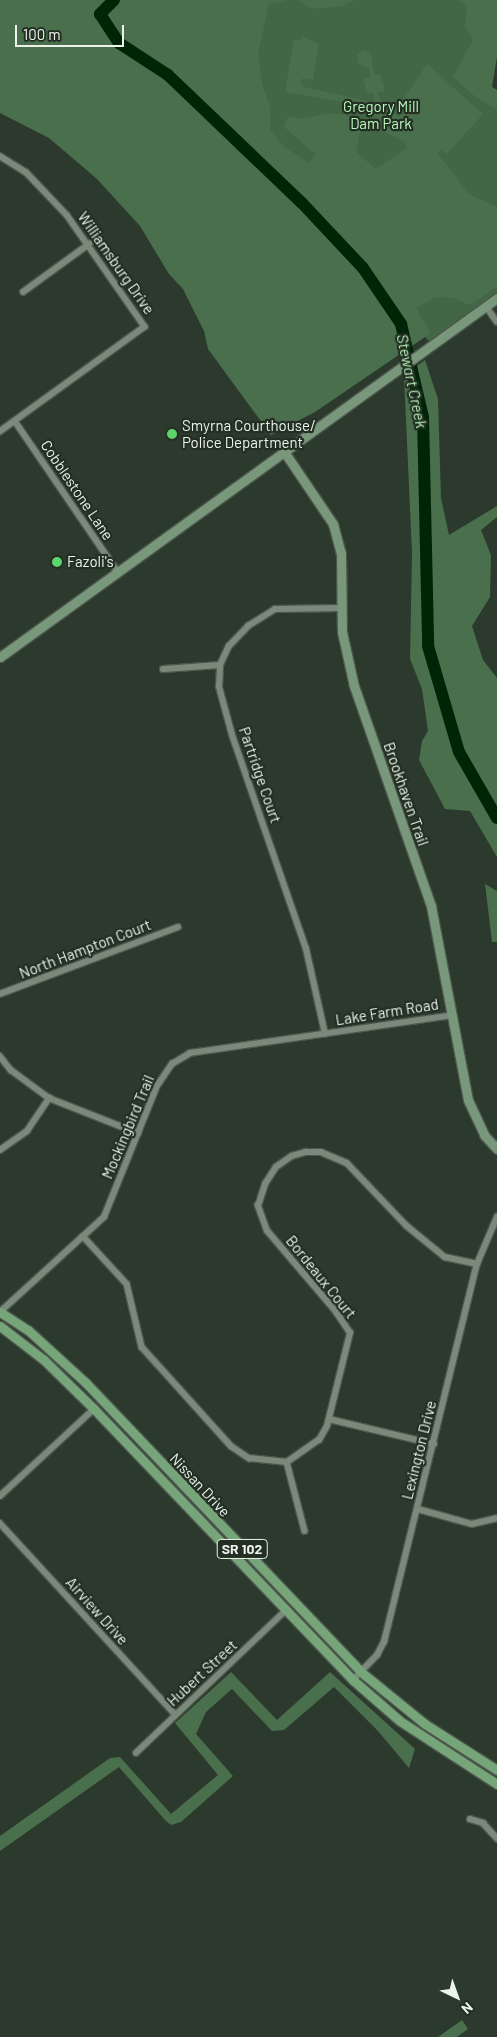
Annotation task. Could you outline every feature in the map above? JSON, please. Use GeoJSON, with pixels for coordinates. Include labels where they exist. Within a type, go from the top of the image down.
{"type":"FeatureCollection","features":[{"type":"Feature","properties":{"kind":"main road","name":"Nissan Drive"},"geometry":{"type":"LineString","coordinates":[[0,1312],[28,1330],[86,1383],[361,1672],[425,1724],[497,1770]]}},
{"type":"Feature","properties":{"kind":"main road","name":"Nissan Drive"},"geometry":{"type":"LineString","coordinates":[[0,1326],[44,1360],[94,1410],[284,1612],[353,1680],[400,1721],[497,1784]]}},
{"type":"Feature","properties":{"kind":"street","name":"Williamsburg Drive"},"geometry":{"type":"LineString","coordinates":[[0,156],[26,172],[67,215],[145,327],[0,432]]}},
{"type":"Feature","properties":{"kind":"street"},"geometry":{"type":"LineString","coordinates":[[23,292],[89,244]]}},
{"type":"Feature","properties":{"kind":"street"},"geometry":{"type":"LineString","coordinates":[[0,657],[285,453],[497,298]]}},
{"type":"Feature","properties":{"kind":"street"},"geometry":{"type":"LineString","coordinates":[[486,306],[497,322]]}},
{"type":"Feature","properties":{"kind":"street","name":"Cobblestone Lane"},"geometry":{"type":"LineString","coordinates":[[15,421],[118,572]]}},
{"type":"Feature","properties":{"kind":"street","name":"Brookhaven Trail"},"geometry":{"type":"LineString","coordinates":[[285,453],[333,524],[341,553],[342,632],[354,686],[431,906],[468,1100],[484,1135],[497,1149]]}},
{"type":"Feature","properties":{"kind":"street","name":"Partridge Court"},"geometry":{"type":"LineString","coordinates":[[324,1034],[306,949],[232,734],[219,687],[220,664],[229,646],[248,626],[275,609],[342,608]]}},
{"type":"Feature","properties":{"kind":"street"},"geometry":{"type":"LineString","coordinates":[[164,670],[220,664]]}},
{"type":"Feature","properties":{"kind":"street","name":"North Hampton Court"},"geometry":{"type":"LineString","coordinates":[[0,994],[178,927]]}},
{"type":"Feature","properties":{"kind":"street","name":"Lake Farm Road"},"geometry":{"type":"LineString","coordinates":[[324,1034],[453,1015]]}},
{"type":"Feature","properties":{"kind":"street","name":"Mockingbird Trail"},"geometry":{"type":"LineString","coordinates":[[0,1312],[104,1217],[157,1086],[172,1064],[190,1053],[324,1034]]}},
{"type":"Feature","properties":{"kind":"street"},"geometry":{"type":"LineString","coordinates":[[0,1056],[11,1070],[49,1098],[138,1133]]}},
{"type":"Feature","properties":{"kind":"street"},"geometry":{"type":"LineString","coordinates":[[0,1150],[27,1131],[49,1098]]}},
{"type":"Feature","properties":{"kind":"street","name":"Bordeaux Court"},"geometry":{"type":"LineString","coordinates":[[287,1462],[319,1440],[329,1419],[350,1333],[336,1312],[267,1230],[258,1206],[265,1184],[276,1167],[292,1156],[306,1152],[321,1152],[347,1163],[407,1226],[445,1257],[477,1264]]}},
{"type":"Feature","properties":{"kind":"street","name":"Lexington Drive"},"geometry":{"type":"LineString","coordinates":[[353,1680],[384,1642],[477,1264],[497,1217]]}},
{"type":"Feature","properties":{"kind":"street"},"geometry":{"type":"LineString","coordinates":[[83,1236],[127,1284],[142,1347],[231,1446],[249,1458],[287,1462],[305,1531]]}},
{"type":"Feature","properties":{"kind":"street"},"geometry":{"type":"LineString","coordinates":[[0,1496],[94,1410]]}},
{"type":"Feature","properties":{"kind":"street"},"geometry":{"type":"LineString","coordinates":[[329,1419],[434,1444]]}},
{"type":"Feature","properties":{"kind":"street"},"geometry":{"type":"LineString","coordinates":[[418,1509],[472,1524],[497,1518]]}},
{"type":"Feature","properties":{"kind":"street","name":"Airview Drive"},"geometry":{"type":"LineString","coordinates":[[0,1523],[176,1715]]}},
{"type":"Feature","properties":{"kind":"street","name":"Hubert Street"},"geometry":{"type":"LineString","coordinates":[[136,1753],[284,1612]]}},
{"type":"Feature","properties":{"kind":"street"},"geometry":{"type":"LineString","coordinates":[[470,1819],[483,1823],[497,1838]]}},
{"type":"Feature","properties":{"kind":"green space"},"geometry":{"type":"Polygon","coordinates":[[[0,0],[287,0],[269,4],[258,53],[262,83],[270,107],[270,130],[285,147],[309,163],[315,154],[284,127],[288,116],[302,119],[329,113],[345,115],[361,125],[356,152],[376,169],[407,148],[405,142],[383,131],[380,119],[347,103],[285,92],[294,39],[301,40],[301,36],[319,44],[313,80],[303,78],[301,83],[305,87],[375,103],[373,93],[367,94],[363,79],[371,77],[368,68],[358,63],[357,55],[363,50],[371,53],[374,75],[380,74],[385,91],[378,93],[381,107],[399,117],[403,114],[396,110],[427,64],[483,114],[446,155],[441,149],[437,153],[469,194],[497,207],[497,287],[470,305],[453,298],[436,297],[416,308],[431,333],[315,412],[271,435],[208,349],[204,331],[183,289],[169,274],[140,226],[97,179],[49,138],[0,113],[0,0]]]}},
{"type":"Feature","properties":{"kind":"green space","name":"Gregory Mill Dam Park"},"geometry":{"type":"Polygon","coordinates":[[[130,0],[496,0],[492,87],[497,90],[497,298],[432,345],[130,0]]]}},
{"type":"Feature","properties":{"kind":"green space"},"geometry":{"type":"Polygon","coordinates":[[[299,0],[355,0],[342,6],[311,9],[299,0]]]}},
{"type":"Feature","properties":{"kind":"green space"},"geometry":{"type":"Polygon","coordinates":[[[458,0],[497,0],[497,57],[492,87],[497,90],[497,110],[472,94],[453,77],[473,40],[465,27],[467,6],[458,0]]]}},
{"type":"Feature","properties":{"kind":"green space"},"geometry":{"type":"Polygon","coordinates":[[[425,360],[438,399],[441,498],[449,535],[497,506],[497,517],[481,530],[491,555],[490,597],[472,626],[483,660],[497,678],[497,857],[470,811],[445,809],[419,760],[422,741],[428,731],[422,689],[410,659],[412,553],[404,376],[425,360]]]}},
{"type":"Feature","properties":{"kind":"green space"},"geometry":{"type":"Polygon","coordinates":[[[485,884],[497,891],[497,942],[492,942],[485,884]]]}},
{"type":"Feature","properties":{"kind":"green space"},"geometry":{"type":"Polygon","coordinates":[[[231,1672],[277,1720],[330,1672],[415,1749],[409,1768],[378,1731],[334,1687],[284,1730],[272,1731],[232,1689],[206,1712],[196,1734],[233,1776],[181,1822],[171,1825],[165,1820],[119,1767],[0,1851],[0,1836],[110,1758],[120,1757],[171,1814],[218,1775],[175,1723],[231,1672]]]}},
{"type":"Feature","properties":{"kind":"green space"},"geometry":{"type":"Polygon","coordinates":[[[462,2020],[468,2029],[457,2037],[438,2037],[462,2020]]]}},
{"type":"Feature","properties":{"kind":"waterway","name":"Stewart Creek"},"geometry":{"type":"LineString","coordinates":[[114,0],[100,14],[119,43],[168,75],[302,203],[363,268],[401,324],[423,417],[428,646],[459,752],[497,818]]}},
{"type":"Feature","properties":{"kind":"place","name":"Smyrna Courthouse/ Police Department"},"geometry":{"type":"Point","coordinates":[172,434]}},
{"type":"Feature","properties":{"kind":"place","name":"Fazoli's"},"geometry":{"type":"Point","coordinates":[57,562]}}]}
